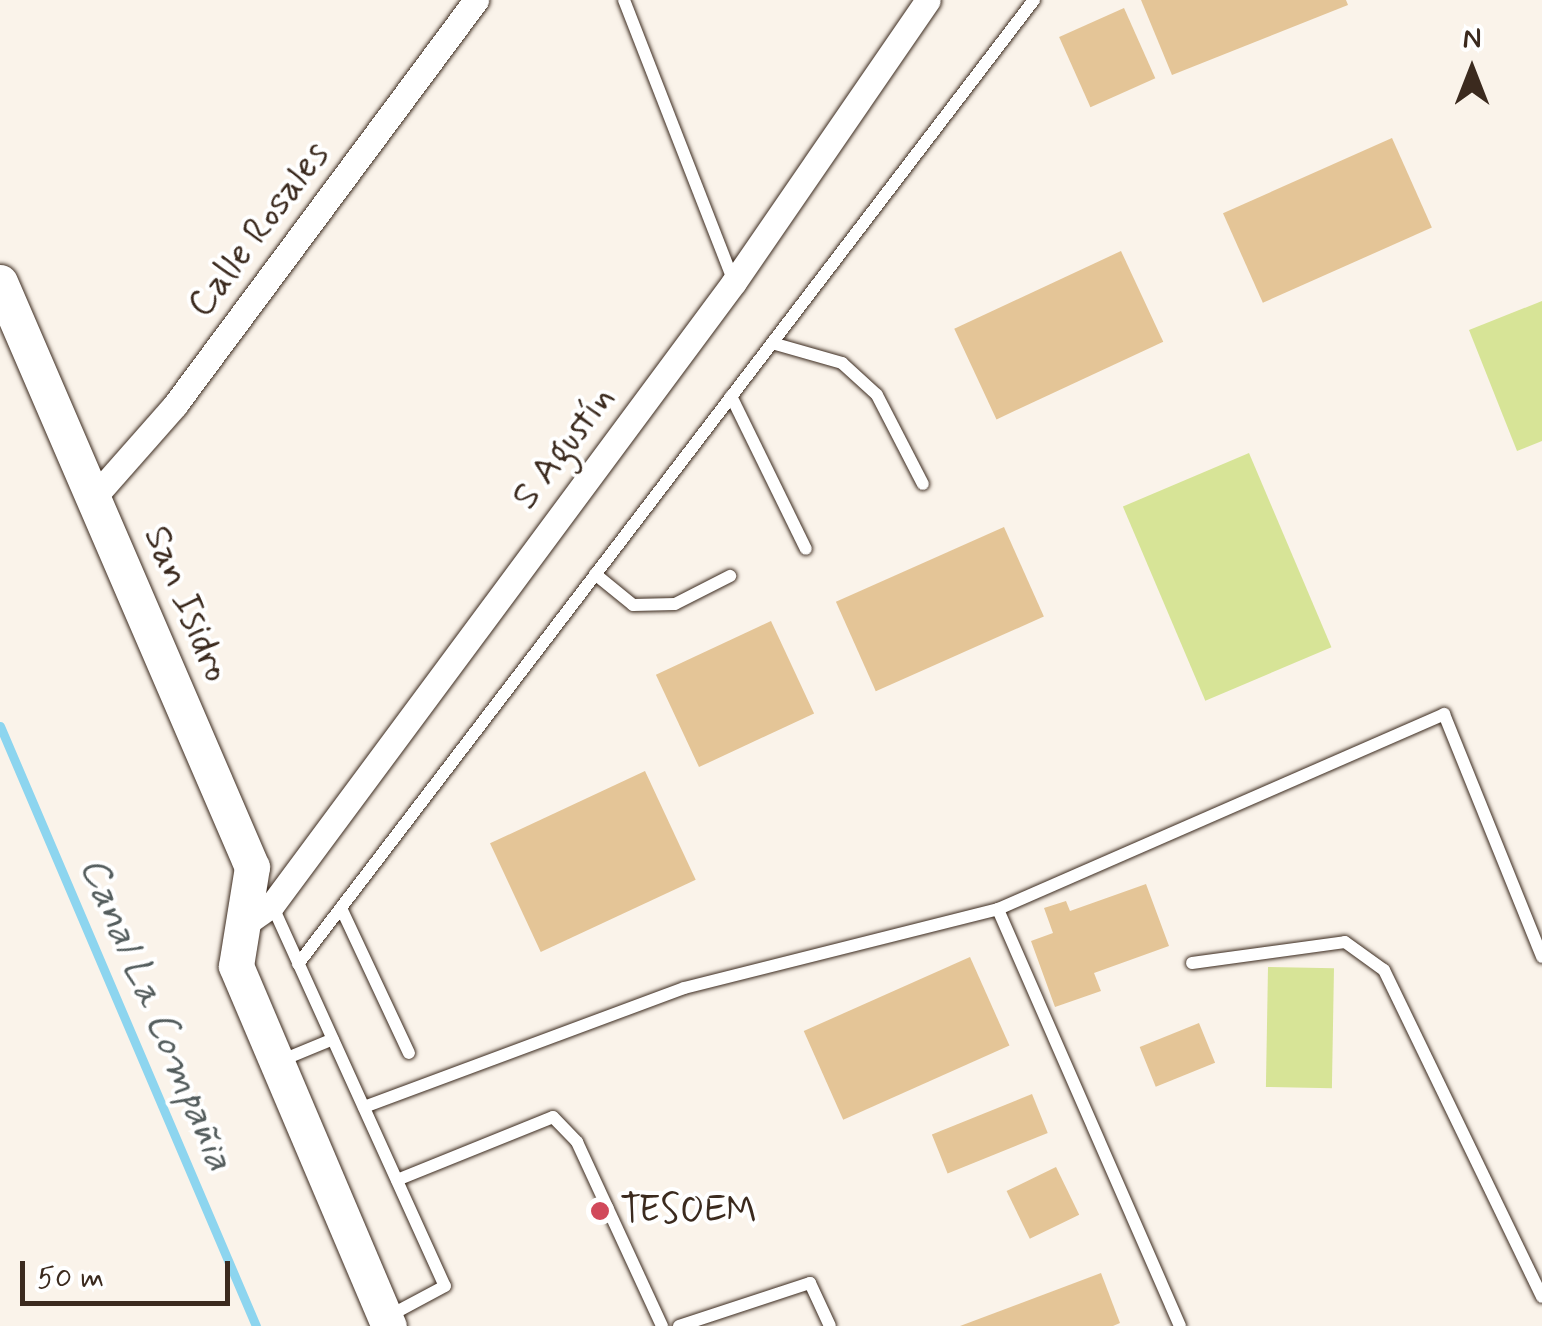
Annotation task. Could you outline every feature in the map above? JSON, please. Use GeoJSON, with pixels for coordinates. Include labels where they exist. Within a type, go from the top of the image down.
{"type":"FeatureCollection","features":[{"type":"Feature","properties":{"kind":"main road","name":"San Isidro"},"geometry":{"type":"LineString","coordinates":[[0,282],[252,867],[257,915],[236,966],[277,1062]]}},
{"type":"Feature","properties":{"kind":"main road"},"geometry":{"type":"LineString","coordinates":[[277,1062],[387,1322]]}},
{"type":"Feature","properties":{"kind":"street","name":"Calle Rosales"},"geometry":{"type":"LineString","coordinates":[[94,497],[176,406],[476,0]]}},
{"type":"Feature","properties":{"kind":"street","name":"S Agustín"},"geometry":{"type":"LineString","coordinates":[[257,915],[734,282],[928,0]]}},
{"type":"Feature","properties":{"kind":"lane"},"geometry":{"type":"LineString","coordinates":[[624,0],[734,282]]}},
{"type":"Feature","properties":{"kind":"lane"},"geometry":{"type":"LineString","coordinates":[[298,964],[1034,0]]}},
{"type":"Feature","properties":{"kind":"lane"},"geometry":{"type":"LineString","coordinates":[[772,343],[842,364],[878,395],[923,484]]}},
{"type":"Feature","properties":{"kind":"lane"},"geometry":{"type":"LineString","coordinates":[[731,396],[806,549]]}},
{"type":"Feature","properties":{"kind":"lane"},"geometry":{"type":"LineString","coordinates":[[595,574],[632,605],[674,604],[730,576]]}},
{"type":"Feature","properties":{"kind":"lane"},"geometry":{"type":"LineString","coordinates":[[364,1107],[684,988],[998,910],[1444,714],[1542,957]]}},
{"type":"Feature","properties":{"kind":"lane"},"geometry":{"type":"LineString","coordinates":[[341,908],[409,1053]]}},
{"type":"Feature","properties":{"kind":"lane"},"geometry":{"type":"LineString","coordinates":[[998,910],[1180,1326]]}},
{"type":"Feature","properties":{"kind":"lane"},"geometry":{"type":"LineString","coordinates":[[257,915],[298,964],[445,1286],[387,1322]]}},
{"type":"Feature","properties":{"kind":"lane"},"geometry":{"type":"LineString","coordinates":[[1192,962],[1345,942],[1384,970],[1542,1297]]}},
{"type":"Feature","properties":{"kind":"lane"},"geometry":{"type":"LineString","coordinates":[[277,1062],[333,1039]]}},
{"type":"Feature","properties":{"kind":"lane"},"geometry":{"type":"LineString","coordinates":[[397,1180],[553,1116],[577,1142],[662,1326]]}},
{"type":"Feature","properties":{"kind":"lane"},"geometry":{"type":"LineString","coordinates":[[678,1326],[810,1283],[830,1326]]}},
{"type":"Feature","properties":{"kind":"green space"},"geometry":{"type":"Polygon","coordinates":[[[1542,301],[1542,441],[1517,451],[1469,330],[1542,301]]]}},
{"type":"Feature","properties":{"kind":"green space"},"geometry":{"type":"Polygon","coordinates":[[[1249,453],[1331,647],[1205,701],[1123,507],[1249,453]]]}},
{"type":"Feature","properties":{"kind":"green space"},"geometry":{"type":"Polygon","coordinates":[[[1268,967],[1334,968],[1332,1088],[1266,1087],[1268,967]]]}},
{"type":"Feature","properties":{"kind":"building"},"geometry":{"type":"Polygon","coordinates":[[[1141,0],[1346,0],[1348,5],[1172,75],[1141,0]]]}},
{"type":"Feature","properties":{"kind":"building"},"geometry":{"type":"Polygon","coordinates":[[[1124,8],[1155,78],[1090,107],[1059,37],[1124,8]]]}},
{"type":"Feature","properties":{"kind":"building"},"geometry":{"type":"Polygon","coordinates":[[[1392,138],[1432,228],[1263,303],[1223,213],[1392,138]]]}},
{"type":"Feature","properties":{"kind":"building"},"geometry":{"type":"Polygon","coordinates":[[[1121,251],[1163,342],[997,419],[954,329],[1121,251]]]}},
{"type":"Feature","properties":{"kind":"building"},"geometry":{"type":"Polygon","coordinates":[[[1004,527],[1044,617],[876,691],[836,602],[1004,527]]]}},
{"type":"Feature","properties":{"kind":"building"},"geometry":{"type":"Polygon","coordinates":[[[771,621],[814,713],[699,767],[656,675],[771,621]]]}},
{"type":"Feature","properties":{"kind":"building"},"geometry":{"type":"Polygon","coordinates":[[[645,771],[696,880],[541,952],[490,843],[645,771]]]}},
{"type":"Feature","properties":{"kind":"building"},"geometry":{"type":"Polygon","coordinates":[[[1146,884],[1169,946],[1094,973],[1101,991],[1055,1007],[1031,941],[1053,933],[1044,908],[1066,901],[1070,911],[1146,884]]]}},
{"type":"Feature","properties":{"kind":"building"},"geometry":{"type":"Polygon","coordinates":[[[970,957],[1009,1046],[843,1120],[804,1031],[970,957]]]}},
{"type":"Feature","properties":{"kind":"building"},"geometry":{"type":"Polygon","coordinates":[[[1199,1023],[1215,1063],[1156,1087],[1140,1047],[1199,1023]]]}},
{"type":"Feature","properties":{"kind":"building"},"geometry":{"type":"Polygon","coordinates":[[[1032,1094],[1048,1133],[948,1173],[932,1134],[1032,1094]]]}},
{"type":"Feature","properties":{"kind":"building"},"geometry":{"type":"Polygon","coordinates":[[[1056,1167],[1079,1215],[1030,1239],[1007,1191],[1056,1167]]]}},
{"type":"Feature","properties":{"kind":"building"},"geometry":{"type":"Polygon","coordinates":[[[1101,1273],[1120,1323],[1113,1326],[960,1326],[1101,1273]]]}},
{"type":"Feature","properties":{"kind":"waterway","name":"Canal La Compañia"},"geometry":{"type":"LineString","coordinates":[[0,726],[256,1326]]}},
{"type":"Feature","properties":{"kind":"place","name":"TESOEM"},"geometry":{"type":"Point","coordinates":[600,1211]}}]}
